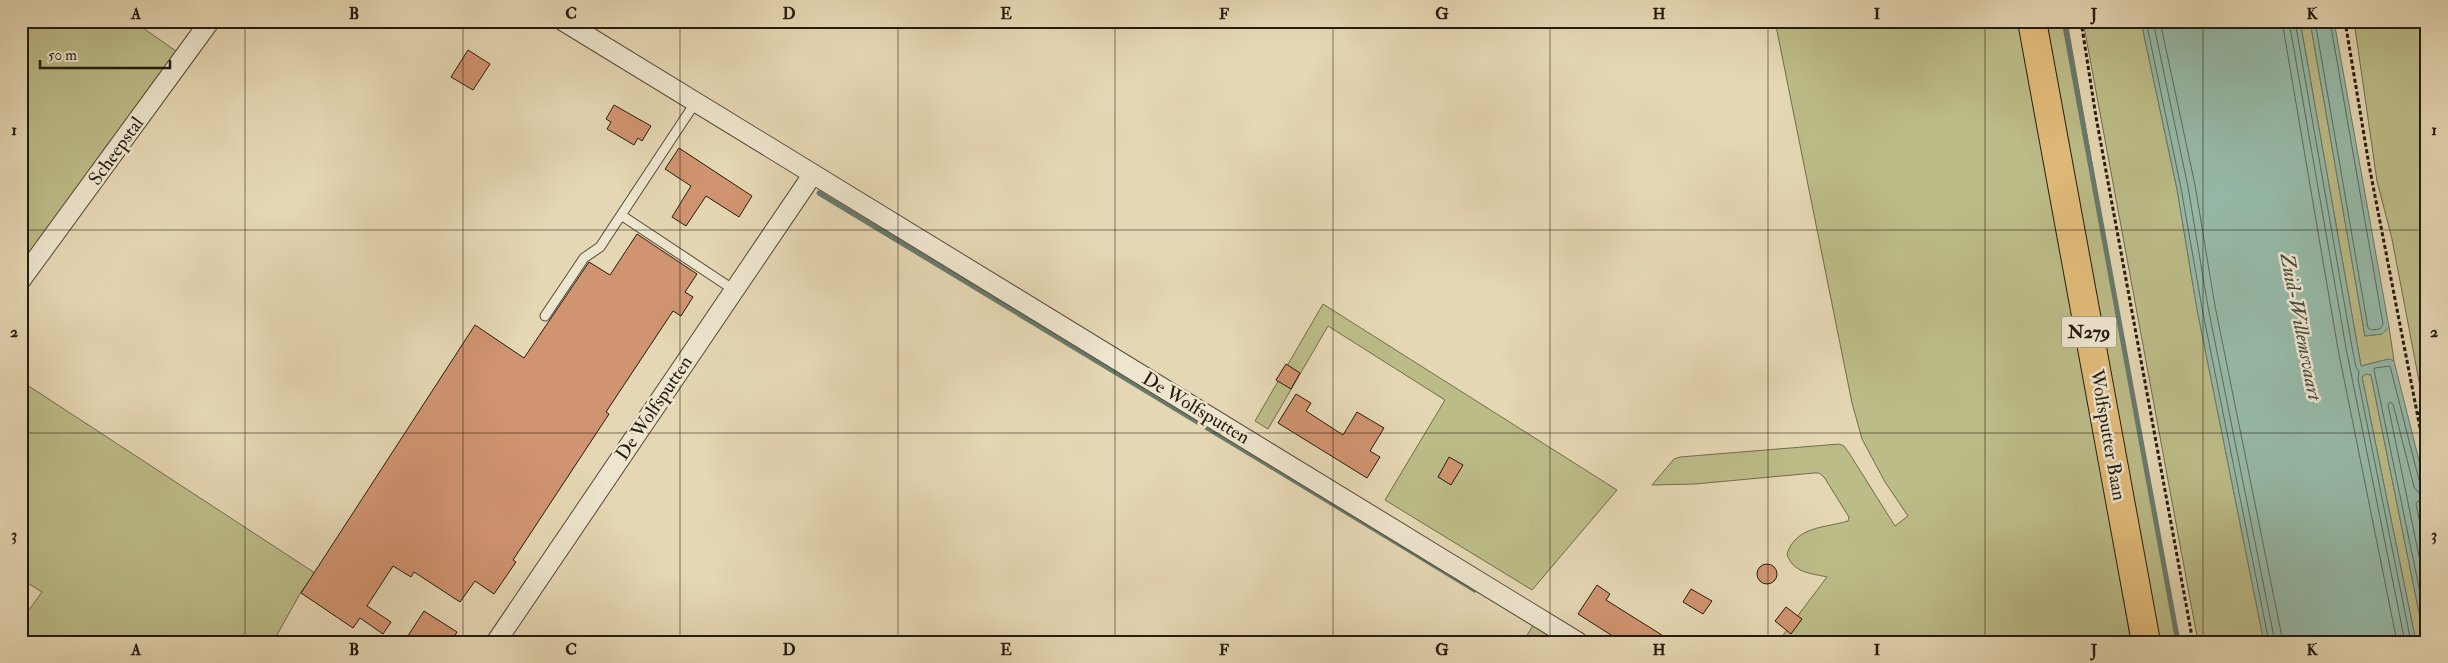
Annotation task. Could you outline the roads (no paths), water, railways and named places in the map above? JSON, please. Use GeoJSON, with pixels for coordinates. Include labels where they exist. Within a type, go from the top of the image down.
{"type":"FeatureCollection","features":[{"type":"Feature","properties":{"kind":"main road","name":"Wolfsputter Baan"},"geometry":{"type":"LineString","coordinates":[[2032,21],[2146,642]]}},
{"type":"Feature","properties":{"kind":"street","name":"Scheepstal"},"geometry":{"type":"LineString","coordinates":[[21,280],[210,21]]}},
{"type":"Feature","properties":{"kind":"street","name":"De Wolfsputten"},"geometry":{"type":"LineString","coordinates":[[563,21],[1578,642]]}},
{"type":"Feature","properties":{"kind":"street","name":"De Wolfsputten"},"geometry":{"type":"LineString","coordinates":[[496,642],[813,174]]}},
{"type":"Feature","properties":{"kind":"lane"},"geometry":{"type":"LineString","coordinates":[[545,316],[584,258],[600,247],[695,103]]}},
{"type":"Feature","properties":{"kind":"lane"},"geometry":{"type":"LineString","coordinates":[[621,215],[734,290]]}},
{"type":"Feature","properties":{"kind":"water","name":"Zuid-Willemsvaart"},"geometry":{"type":"Polygon","coordinates":[[[2141,21],[2300,21],[2361,366],[2389,359],[2394,361],[2427,492],[2427,642],[2425,642],[2371,375],[2366,374],[2362,377],[2416,642],[2264,642],[2197,309],[2177,189],[2141,21]]]}},
{"type":"Feature","properties":{"kind":"water"},"geometry":{"type":"Polygon","coordinates":[[[2310,21],[2334,21],[2389,327],[2382,334],[2365,336],[2310,21]]]}},
{"type":"Feature","properties":{"kind":"waterway"},"geometry":{"type":"LineString","coordinates":[[2064,21],[2178,642]]}},
{"type":"Feature","properties":{"kind":"waterway"},"geometry":{"type":"LineString","coordinates":[[819,193],[1475,590]]}}]}
